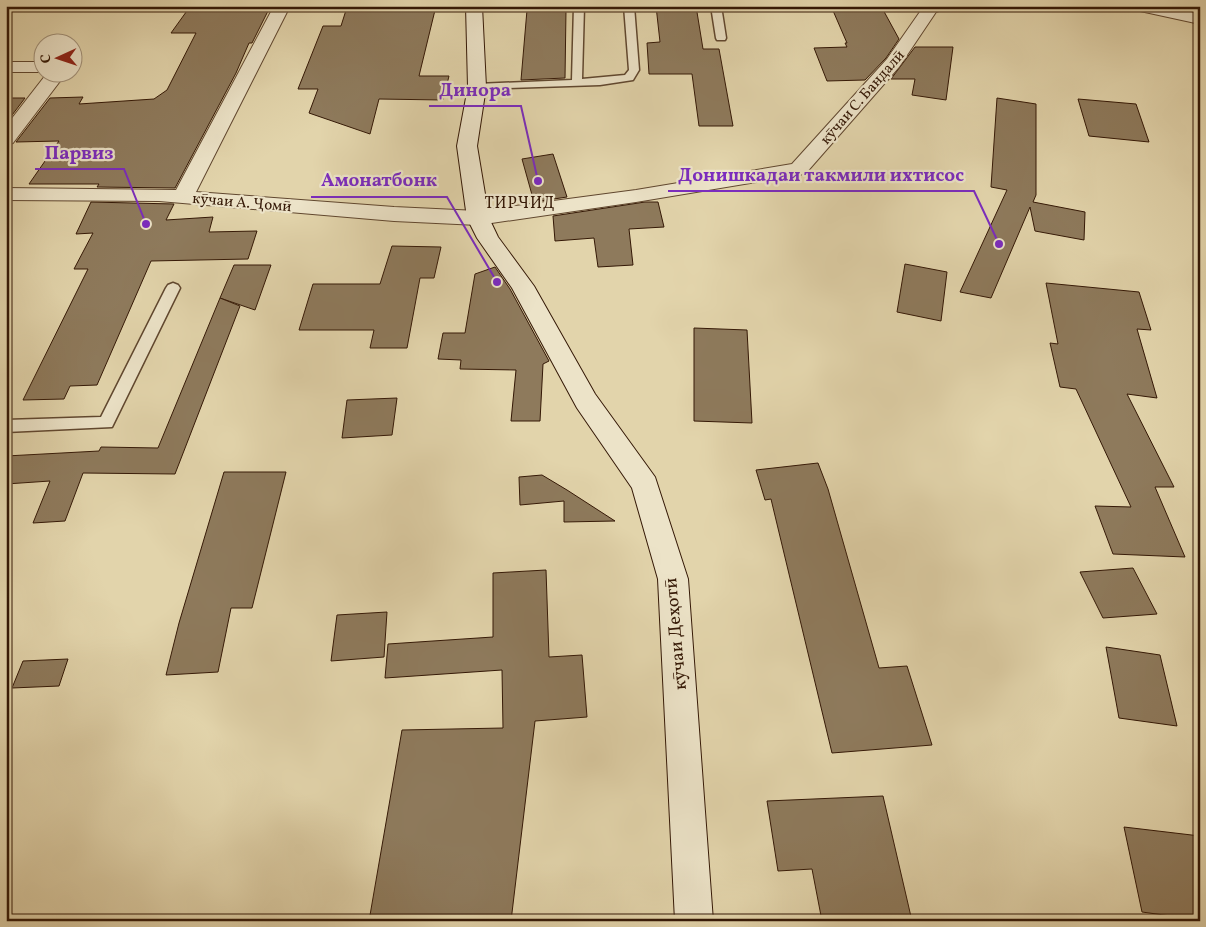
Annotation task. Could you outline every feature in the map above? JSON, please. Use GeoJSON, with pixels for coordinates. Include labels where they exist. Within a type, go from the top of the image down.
{"type":"FeatureCollection","features":[{"type":"Feature","properties":{"kind":"street"},"geometry":{"type":"LineString","coordinates":[[183,197],[282,6]]}},
{"type":"Feature","properties":{"kind":"street","name":"кӯчаи Деҳотӣ"},"geometry":{"type":"LineString","coordinates":[[474,6],[477,88],[467,146],[478,218],[488,238],[522,286],[586,400],[645,485],[673,579],[694,921]]}},
{"type":"Feature","properties":{"kind":"street","name":"кӯчаи С. Бандалӣ"},"geometry":{"type":"LineString","coordinates":[[478,218],[636,196],[799,169],[893,63],[930,9],[938,6]]}},
{"type":"Feature","properties":{"kind":"street"},"geometry":{"type":"LineString","coordinates":[[1137,6],[1200,19]]}},
{"type":"Feature","properties":{"kind":"street"},"geometry":{"type":"LineString","coordinates":[[6,67],[32,67]]}},
{"type":"Feature","properties":{"kind":"street"},"geometry":{"type":"LineString","coordinates":[[6,139],[50,82]]}},
{"type":"Feature","properties":{"kind":"street","name":"кӯчаи А. Ҷомӣ"},"geometry":{"type":"LineString","coordinates":[[6,194],[183,197],[394,214],[478,218]]}},
{"type":"Feature","properties":{"kind":"lane"},"geometry":{"type":"LineString","coordinates":[[577,83],[579,6]]}},
{"type":"Feature","properties":{"kind":"lane"},"geometry":{"type":"LineString","coordinates":[[477,88],[577,83],[629,78],[634,70],[629,6]]}},
{"type":"Feature","properties":{"kind":"lane"},"geometry":{"type":"LineString","coordinates":[[716,6],[721,38]]}},
{"type":"Feature","properties":{"kind":"lane"},"geometry":{"type":"LineString","coordinates":[[6,426],[106,424],[173,288]]}},
{"type":"Feature","properties":{"kind":"building"},"geometry":{"type":"Polygon","coordinates":[[[436,6],[419,76],[449,76],[443,100],[379,99],[370,134],[309,113],[318,89],[298,89],[323,26],[341,26],[347,7],[436,6]]]}},
{"type":"Feature","properties":{"kind":"building"},"geometry":{"type":"Polygon","coordinates":[[[656,6],[696,6],[703,49],[719,49],[733,126],[699,126],[692,74],[649,74],[647,43],[660,42],[656,6]]]}},
{"type":"Feature","properties":{"kind":"building"},"geometry":{"type":"Polygon","coordinates":[[[831,6],[881,6],[899,39],[886,58],[865,80],[827,81],[814,48],[847,47],[831,6]]]}},
{"type":"Feature","properties":{"kind":"building"},"geometry":{"type":"Polygon","coordinates":[[[270,7],[252,43],[249,43],[236,73],[175,188],[97,187],[99,184],[29,184],[59,141],[16,142],[50,98],[83,97],[79,104],[154,99],[167,90],[196,33],[171,33],[189,8],[270,7]]]}},
{"type":"Feature","properties":{"kind":"building"},"geometry":{"type":"Polygon","coordinates":[[[527,10],[566,10],[565,78],[521,80],[527,10]]]}},
{"type":"Feature","properties":{"kind":"building"},"geometry":{"type":"Polygon","coordinates":[[[915,47],[953,47],[946,100],[912,95],[915,79],[891,79],[915,47]]]}},
{"type":"Feature","properties":{"kind":"building"},"geometry":{"type":"Polygon","coordinates":[[[6,98],[25,98],[6,123],[6,98]]]}},
{"type":"Feature","properties":{"kind":"building"},"geometry":{"type":"Polygon","coordinates":[[[997,98],[1036,104],[1036,195],[1033,202],[1085,212],[1084,240],[1035,231],[1030,207],[991,298],[960,292],[1007,190],[991,187],[997,98]]]}},
{"type":"Feature","properties":{"kind":"building"},"geometry":{"type":"Polygon","coordinates":[[[1078,99],[1136,104],[1149,142],[1089,136],[1078,99]]]}},
{"type":"Feature","properties":{"kind":"building"},"geometry":{"type":"Polygon","coordinates":[[[553,154],[567,197],[534,202],[522,159],[553,154]]]}},
{"type":"Feature","properties":{"kind":"building"},"geometry":{"type":"Polygon","coordinates":[[[91,202],[174,204],[166,220],[213,217],[209,232],[257,231],[248,259],[151,261],[97,385],[70,386],[64,399],[23,400],[88,269],[74,269],[93,233],[76,234],[91,202]]]}},
{"type":"Feature","properties":{"kind":"building"},"geometry":{"type":"Polygon","coordinates":[[[645,202],[658,202],[664,227],[629,229],[633,265],[598,267],[594,238],[555,241],[553,216],[645,202]]]}},
{"type":"Feature","properties":{"kind":"building"},"geometry":{"type":"Polygon","coordinates":[[[392,246],[441,247],[434,278],[420,278],[407,348],[370,348],[374,330],[299,330],[313,284],[380,284],[392,246]]]}},
{"type":"Feature","properties":{"kind":"building"},"geometry":{"type":"Polygon","coordinates":[[[905,264],[947,272],[941,321],[897,312],[905,264]]]}},
{"type":"Feature","properties":{"kind":"building"},"geometry":{"type":"Polygon","coordinates":[[[234,265],[271,265],[255,310],[220,298],[234,265]]]}},
{"type":"Feature","properties":{"kind":"building"},"geometry":{"type":"Polygon","coordinates":[[[495,267],[510,289],[549,361],[543,364],[540,421],[511,421],[516,370],[460,369],[461,360],[438,359],[443,333],[465,333],[475,274],[495,267]]]}},
{"type":"Feature","properties":{"kind":"building"},"geometry":{"type":"Polygon","coordinates":[[[1046,283],[1139,292],[1151,330],[1137,329],[1157,398],[1127,394],[1174,487],[1155,487],[1185,557],[1113,554],[1095,506],[1131,507],[1076,389],[1060,387],[1050,343],[1058,344],[1046,283]]]}},
{"type":"Feature","properties":{"kind":"building"},"geometry":{"type":"Polygon","coordinates":[[[220,298],[240,306],[175,474],[83,473],[65,521],[33,523],[50,481],[6,484],[6,456],[99,451],[101,447],[158,448],[220,298]]]}},
{"type":"Feature","properties":{"kind":"building"},"geometry":{"type":"Polygon","coordinates":[[[694,328],[747,330],[752,423],[694,421],[694,328]]]}},
{"type":"Feature","properties":{"kind":"building"},"geometry":{"type":"Polygon","coordinates":[[[397,398],[392,435],[342,438],[347,400],[397,398]]]}},
{"type":"Feature","properties":{"kind":"building"},"geometry":{"type":"Polygon","coordinates":[[[818,463],[828,489],[879,668],[907,666],[932,745],[832,753],[771,499],[765,500],[756,470],[818,463]]]}},
{"type":"Feature","properties":{"kind":"building"},"geometry":{"type":"Polygon","coordinates":[[[224,472],[286,472],[252,608],[231,608],[218,672],[166,675],[179,623],[224,472]]]}},
{"type":"Feature","properties":{"kind":"building"},"geometry":{"type":"Polygon","coordinates":[[[542,475],[615,521],[564,522],[564,501],[520,505],[519,477],[542,475]]]}},
{"type":"Feature","properties":{"kind":"building"},"geometry":{"type":"Polygon","coordinates":[[[1133,568],[1157,614],[1103,618],[1080,572],[1133,568]]]}},
{"type":"Feature","properties":{"kind":"building"},"geometry":{"type":"Polygon","coordinates":[[[546,570],[549,657],[582,655],[587,717],[535,721],[511,921],[369,921],[402,730],[503,728],[502,670],[385,678],[388,644],[493,637],[493,573],[546,570]]]}},
{"type":"Feature","properties":{"kind":"building"},"geometry":{"type":"Polygon","coordinates":[[[387,612],[384,657],[331,661],[337,615],[387,612]]]}},
{"type":"Feature","properties":{"kind":"building"},"geometry":{"type":"Polygon","coordinates":[[[1106,647],[1160,655],[1177,726],[1119,718],[1106,647]]]}},
{"type":"Feature","properties":{"kind":"building"},"geometry":{"type":"Polygon","coordinates":[[[68,659],[59,686],[12,688],[23,661],[68,659]]]}},
{"type":"Feature","properties":{"kind":"building"},"geometry":{"type":"Polygon","coordinates":[[[883,796],[912,921],[822,921],[812,869],[778,871],[767,801],[883,796]]]}},
{"type":"Feature","properties":{"kind":"building"},"geometry":{"type":"Polygon","coordinates":[[[1124,827],[1200,836],[1200,920],[1142,912],[1124,827]]]}},
{"type":"Feature","properties":{"kind":"place","name":"Динора"},"geometry":{"type":"Point","coordinates":[538,181]}},
{"type":"Feature","properties":{"kind":"place","name":"Парвиз"},"geometry":{"type":"Point","coordinates":[146,224]}},
{"type":"Feature","properties":{"kind":"place","name":"Донишкадаи такмили ихтисос"},"geometry":{"type":"Point","coordinates":[999,244]}},
{"type":"Feature","properties":{"kind":"place","name":"Амонатбонк"},"geometry":{"type":"Point","coordinates":[497,282]}},
{"type":"Feature","properties":{"kind":"district","name":"ТИРЧИД"},"geometry":{"type":"Point","coordinates":[520,202]}}]}
